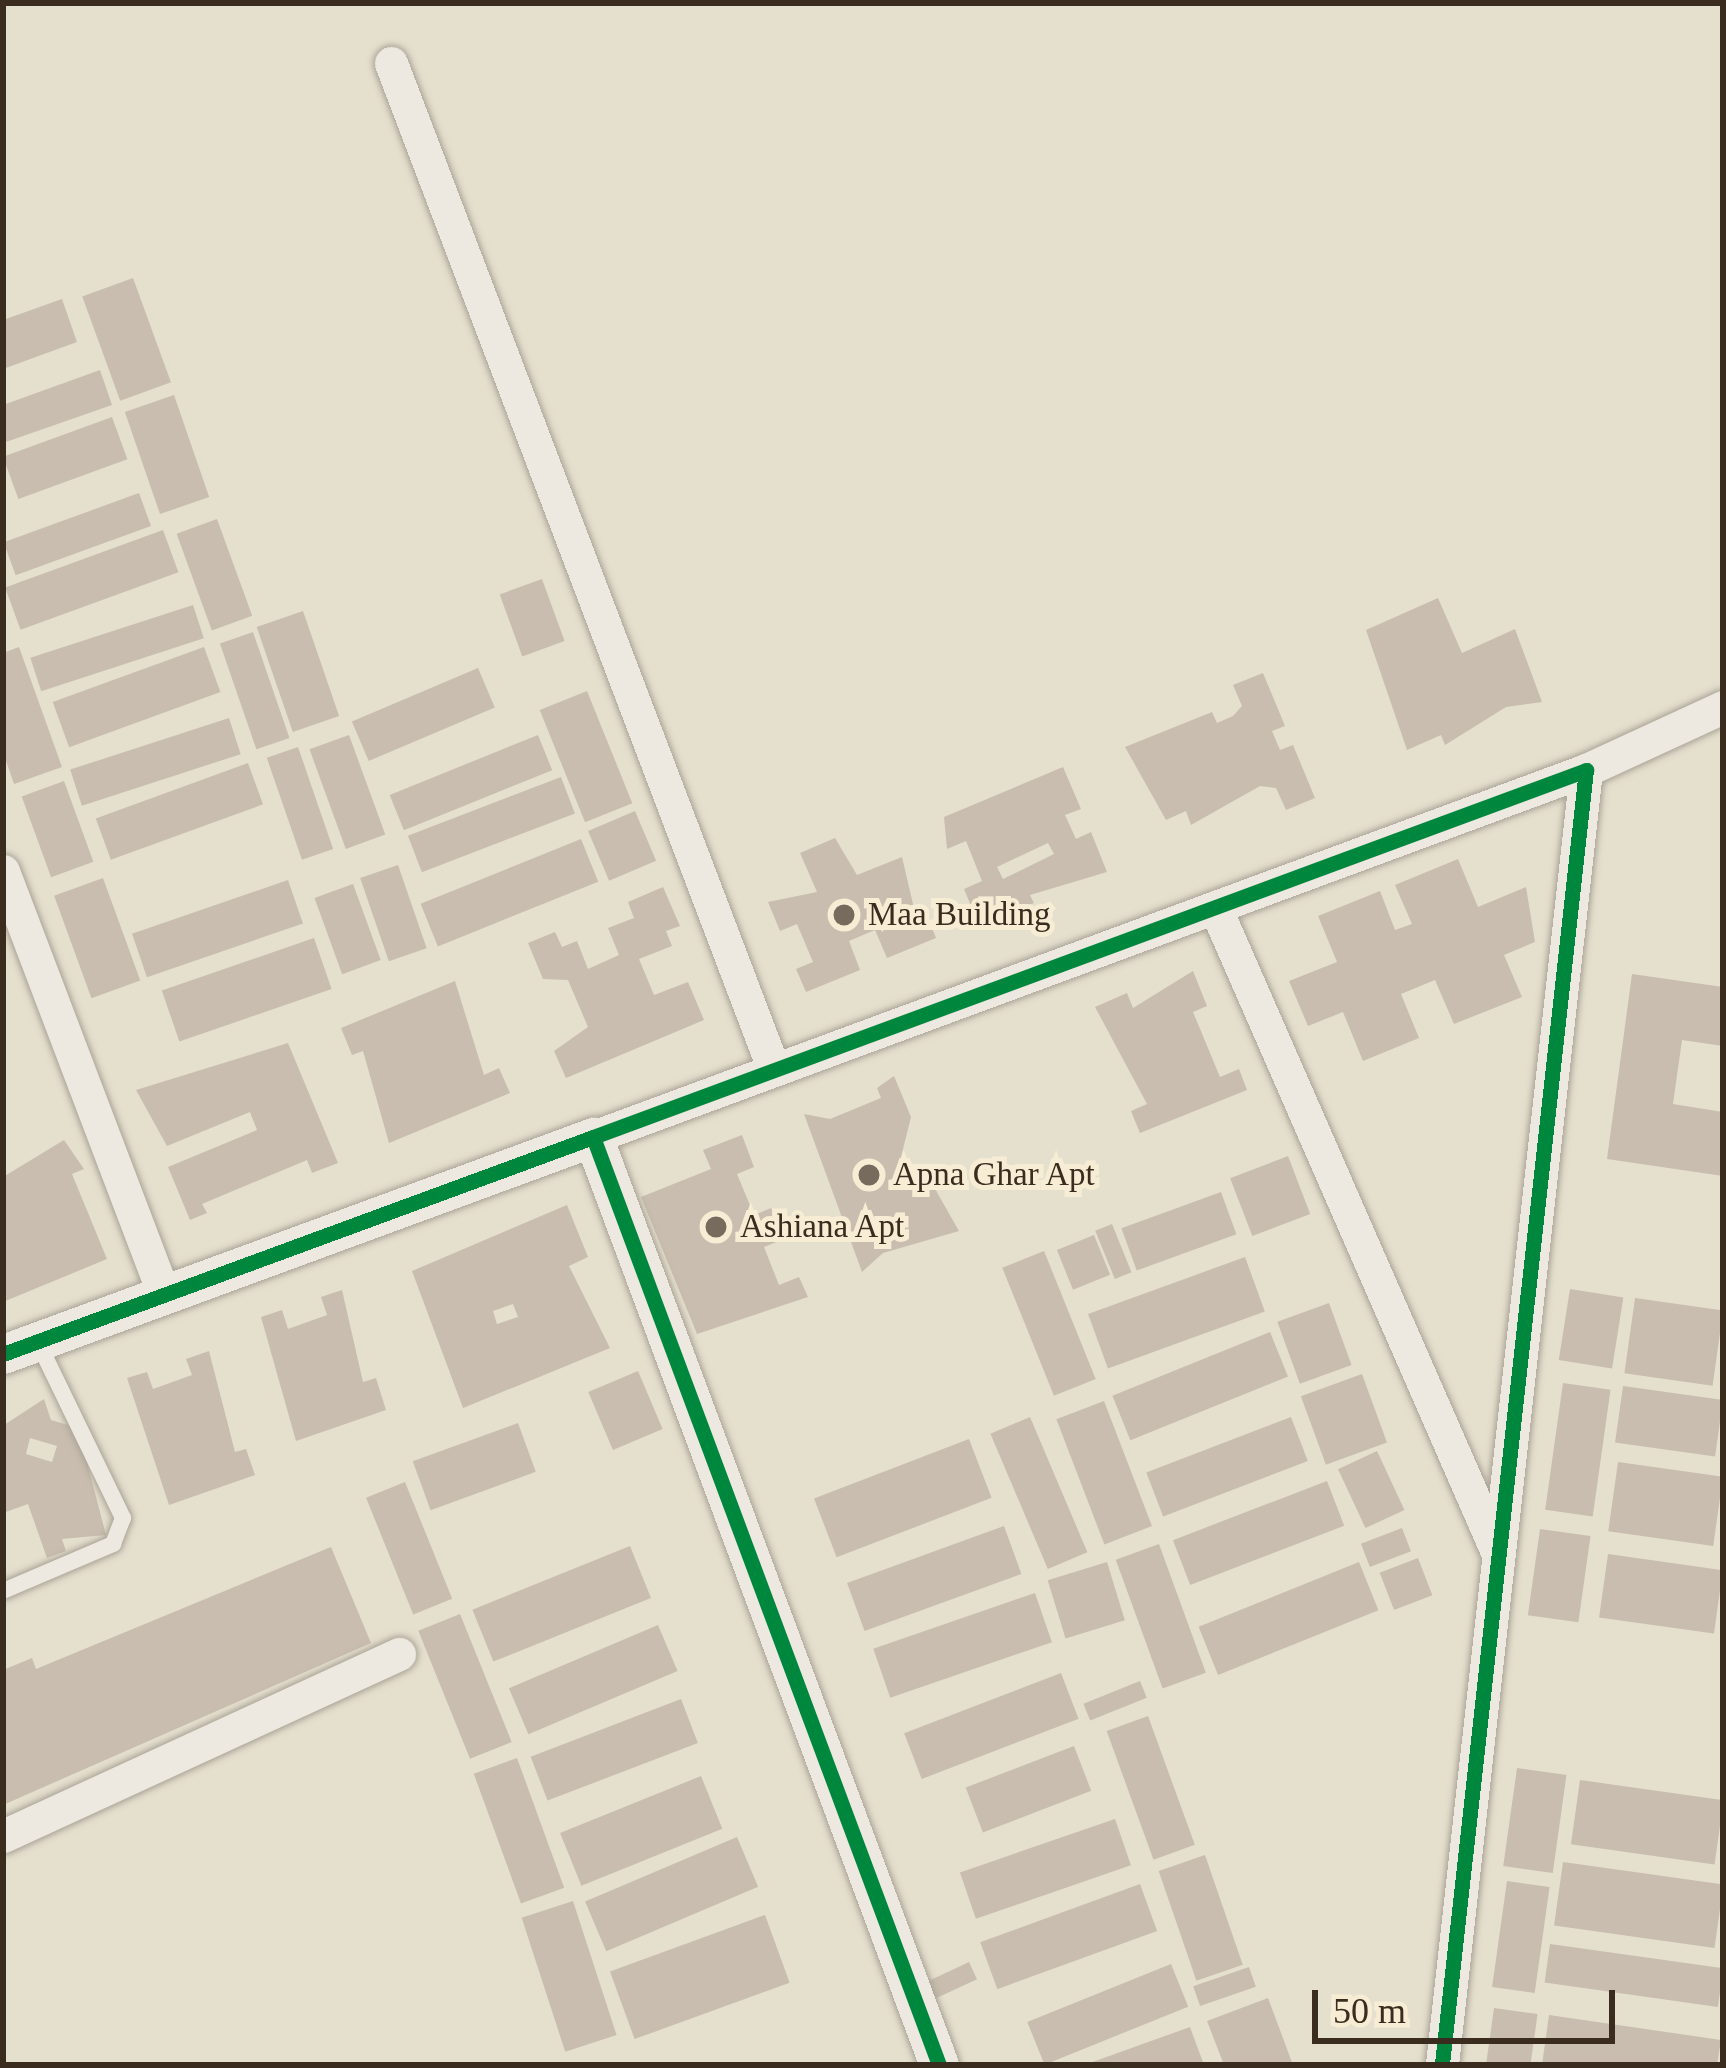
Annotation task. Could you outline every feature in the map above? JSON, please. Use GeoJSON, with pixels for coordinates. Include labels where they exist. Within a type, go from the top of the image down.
{"type":"FeatureCollection","features":[{"type":"Feature","properties":{"kind":"street"},"geometry":{"type":"LineString","coordinates":[[391,63],[774,1070]]}},
{"type":"Feature","properties":{"kind":"street"},"geometry":{"type":"LineString","coordinates":[[21,1348],[1586,770],[1723,707]]}},
{"type":"Feature","properties":{"kind":"street"},"geometry":{"type":"LineString","coordinates":[[1442,2065],[1586,770]]}},
{"type":"Feature","properties":{"kind":"street"},"geometry":{"type":"LineString","coordinates":[[3,871],[164,1295]]}},
{"type":"Feature","properties":{"kind":"street"},"geometry":{"type":"LineString","coordinates":[[1215,907],[1501,1560]]}},
{"type":"Feature","properties":{"kind":"street"},"geometry":{"type":"LineString","coordinates":[[593,1137],[938,2065]]}},
{"type":"Feature","properties":{"kind":"street"},"geometry":{"type":"LineString","coordinates":[[3,1836],[399,1654]]}},
{"type":"Feature","properties":{"kind":"lane"},"geometry":{"type":"LineString","coordinates":[[3,1592],[113,1544],[123,1518],[21,1348]]}},
{"type":"Feature","properties":{"kind":"building"},"geometry":{"type":"Polygon","coordinates":[[[133,278],[171,382],[120,401],[82,296],[133,278]]]}},
{"type":"Feature","properties":{"kind":"building"},"geometry":{"type":"Polygon","coordinates":[[[62,299],[77,342],[3,369],[3,320],[62,299]]]}},
{"type":"Feature","properties":{"kind":"building"},"geometry":{"type":"Polygon","coordinates":[[[100,370],[112,405],[3,443],[3,405],[100,370]]]}},
{"type":"Feature","properties":{"kind":"building"},"geometry":{"type":"Polygon","coordinates":[[[174,395],[209,497],[160,514],[125,412],[174,395]]]}},
{"type":"Feature","properties":{"kind":"building"},"geometry":{"type":"Polygon","coordinates":[[[112,417],[127,459],[18,499],[3,457],[112,417]]]}},
{"type":"Feature","properties":{"kind":"building"},"geometry":{"type":"Polygon","coordinates":[[[139,493],[151,526],[16,575],[4,542],[139,493]]]}},
{"type":"Feature","properties":{"kind":"building"},"geometry":{"type":"Polygon","coordinates":[[[217,519],[252,616],[212,630],[177,534],[217,519]]]}},
{"type":"Feature","properties":{"kind":"building"},"geometry":{"type":"Polygon","coordinates":[[[163,530],[178,572],[21,630],[5,587],[163,530]]]}},
{"type":"Feature","properties":{"kind":"building"},"geometry":{"type":"Polygon","coordinates":[[[542,579],[565,641],[522,656],[500,594],[542,579]]]}},
{"type":"Feature","properties":{"kind":"building"},"geometry":{"type":"Polygon","coordinates":[[[1438,598],[1462,653],[1515,629],[1542,702],[1506,707],[1445,745],[1441,735],[1407,750],[1366,630],[1438,598]]]}},
{"type":"Feature","properties":{"kind":"building"},"geometry":{"type":"Polygon","coordinates":[[[193,605],[204,638],[41,691],[30,658],[193,605]]]}},
{"type":"Feature","properties":{"kind":"building"},"geometry":{"type":"Polygon","coordinates":[[[303,611],[339,716],[293,732],[257,627],[303,611]]]}},
{"type":"Feature","properties":{"kind":"building"},"geometry":{"type":"Polygon","coordinates":[[[253,632],[289,738],[256,749],[220,643],[253,632]]]}},
{"type":"Feature","properties":{"kind":"building"},"geometry":{"type":"Polygon","coordinates":[[[19,647],[62,767],[14,784],[3,752],[3,653],[19,647]]]}},
{"type":"Feature","properties":{"kind":"building"},"geometry":{"type":"Polygon","coordinates":[[[204,647],[220,692],[69,747],[53,702],[204,647]]]}},
{"type":"Feature","properties":{"kind":"building"},"geometry":{"type":"Polygon","coordinates":[[[478,668],[495,708],[369,761],[352,722],[478,668]]]}},
{"type":"Feature","properties":{"kind":"building"},"geometry":{"type":"Polygon","coordinates":[[[1263,673],[1285,726],[1272,731],[1280,750],[1293,745],[1315,798],[1286,810],[1276,788],[1260,786],[1191,825],[1186,811],[1166,820],[1125,747],[1212,712],[1217,723],[1233,716],[1242,706],[1233,685],[1263,673]]]}},
{"type":"Feature","properties":{"kind":"building"},"geometry":{"type":"Polygon","coordinates":[[[587,691],[632,803],[585,822],[540,710],[587,691]]]}},
{"type":"Feature","properties":{"kind":"building"},"geometry":{"type":"Polygon","coordinates":[[[229,718],[241,754],[82,806],[70,770],[229,718]]]}},
{"type":"Feature","properties":{"kind":"building"},"geometry":{"type":"Polygon","coordinates":[[[349,735],[385,835],[346,849],[310,749],[349,735]]]}},
{"type":"Feature","properties":{"kind":"building"},"geometry":{"type":"Polygon","coordinates":[[[538,735],[552,770],[404,830],[390,795],[538,735]]]}},
{"type":"Feature","properties":{"kind":"building"},"geometry":{"type":"Polygon","coordinates":[[[298,747],[333,849],[302,860],[267,758],[298,747]]]}},
{"type":"Feature","properties":{"kind":"building"},"geometry":{"type":"Polygon","coordinates":[[[248,763],[263,804],[111,860],[96,818],[248,763]]]}},
{"type":"Feature","properties":{"kind":"building"},"geometry":{"type":"Polygon","coordinates":[[[1063,767],[1081,809],[1065,815],[1076,839],[1091,832],[1107,872],[1030,895],[1034,903],[979,925],[964,889],[982,881],[966,841],[947,849],[944,817],[1063,767]],[[1048,843],[997,867],[1003,879],[1054,854],[1048,843]]]}},
{"type":"Feature","properties":{"kind":"building"},"geometry":{"type":"Polygon","coordinates":[[[561,777],[575,813],[422,872],[408,836],[561,777]]]}},
{"type":"Feature","properties":{"kind":"building"},"geometry":{"type":"Polygon","coordinates":[[[64,781],[93,862],[51,877],[22,796],[64,781]]]}},
{"type":"Feature","properties":{"kind":"building"},"geometry":{"type":"Polygon","coordinates":[[[635,811],[656,861],[609,881],[588,831],[635,811]]]}},
{"type":"Feature","properties":{"kind":"building","name":"Maa Building"},"geometry":{"type":"Polygon","coordinates":[[[835,838],[857,875],[902,857],[916,917],[926,913],[936,938],[887,958],[875,930],[849,941],[860,970],[806,992],[796,969],[813,962],[797,924],[780,931],[768,902],[817,892],[800,853],[835,838]]]}},
{"type":"Feature","properties":{"kind":"building"},"geometry":{"type":"Polygon","coordinates":[[[581,839],[598,882],[438,946],[421,904],[581,839]]]}},
{"type":"Feature","properties":{"kind":"building"},"geometry":{"type":"Polygon","coordinates":[[[1458,859],[1478,907],[1526,887],[1535,942],[1504,955],[1522,997],[1454,1024],[1435,980],[1401,994],[1419,1038],[1363,1061],[1343,1012],[1308,1026],[1289,981],[1337,962],[1318,916],[1380,891],[1395,930],[1412,924],[1395,885],[1458,859]]]}},
{"type":"Feature","properties":{"kind":"building"},"geometry":{"type":"Polygon","coordinates":[[[398,865],[427,948],[389,961],[360,878],[398,865]]]}},
{"type":"Feature","properties":{"kind":"building"},"geometry":{"type":"Polygon","coordinates":[[[103,878],[140,980],[91,998],[54,896],[103,878]]]}},
{"type":"Feature","properties":{"kind":"building"},"geometry":{"type":"Polygon","coordinates":[[[288,880],[303,923],[147,977],[132,934],[288,880]]]}},
{"type":"Feature","properties":{"kind":"building"},"geometry":{"type":"Polygon","coordinates":[[[353,884],[381,960],[342,974],[314,898],[353,884]]]}},
{"type":"Feature","properties":{"kind":"building"},"geometry":{"type":"Polygon","coordinates":[[[663,887],[680,926],[666,931],[672,946],[639,959],[654,995],[688,982],[704,1020],[566,1078],[554,1051],[588,1027],[568,980],[543,979],[528,943],[555,932],[562,947],[577,941],[588,969],[619,955],[608,928],[634,918],[628,902],[663,887]]]}},
{"type":"Feature","properties":{"kind":"building"},"geometry":{"type":"Polygon","coordinates":[[[314,938],[332,989],[179,1041],[162,990],[314,938]]]}},
{"type":"Feature","properties":{"kind":"building"},"geometry":{"type":"Polygon","coordinates":[[[1193,971],[1207,1006],[1193,1012],[1220,1077],[1239,1069],[1247,1090],[1140,1133],[1131,1111],[1147,1104],[1095,1007],[1127,993],[1133,1008],[1193,971]]]}},
{"type":"Feature","properties":{"kind":"building"},"geometry":{"type":"Polygon","coordinates":[[[1632,974],[1723,987],[1723,1046],[1682,1040],[1673,1104],[1723,1112],[1723,1176],[1607,1159],[1632,974]]]}},
{"type":"Feature","properties":{"kind":"building"},"geometry":{"type":"Polygon","coordinates":[[[455,981],[484,1075],[499,1068],[510,1093],[389,1143],[363,1051],[352,1055],[341,1028],[455,981]]]}},
{"type":"Feature","properties":{"kind":"building"},"geometry":{"type":"Polygon","coordinates":[[[288,1043],[338,1163],[312,1173],[307,1160],[202,1204],[207,1213],[190,1220],[168,1167],[257,1130],[250,1112],[167,1146],[136,1090],[288,1043]]]}},
{"type":"Feature","properties":{"kind":"building","name":"Apna Ghar Apt"},"geometry":{"type":"Polygon","coordinates":[[[894,1076],[911,1117],[897,1173],[926,1173],[959,1231],[883,1253],[862,1272],[804,1114],[830,1119],[881,1098],[877,1088],[894,1076]]]}},
{"type":"Feature","properties":{"kind":"building","name":"Ashiana Apt"},"geometry":{"type":"Polygon","coordinates":[[[742,1135],[754,1167],[737,1174],[754,1215],[771,1208],[784,1239],[764,1247],[779,1285],[799,1277],[808,1297],[697,1334],[641,1197],[711,1169],[703,1150],[742,1135]]]}},
{"type":"Feature","properties":{"kind":"building"},"geometry":{"type":"Polygon","coordinates":[[[64,1140],[84,1169],[72,1174],[107,1259],[3,1302],[3,1177],[64,1140]]]}},
{"type":"Feature","properties":{"kind":"building"},"geometry":{"type":"Polygon","coordinates":[[[1288,1156],[1310,1214],[1252,1236],[1230,1178],[1288,1156]]]}},
{"type":"Feature","properties":{"kind":"building"},"geometry":{"type":"Polygon","coordinates":[[[1221,1192],[1236,1234],[1137,1271],[1121,1228],[1221,1192]]]}},
{"type":"Feature","properties":{"kind":"building"},"geometry":{"type":"Polygon","coordinates":[[[567,1205],[588,1257],[569,1266],[610,1348],[463,1408],[412,1271],[567,1205]],[[513,1304],[493,1311],[497,1324],[518,1317],[513,1304]]]}},
{"type":"Feature","properties":{"kind":"building"},"geometry":{"type":"Polygon","coordinates":[[[1112,1224],[1131,1272],[1115,1279],[1095,1231],[1112,1224]]]}},
{"type":"Feature","properties":{"kind":"building"},"geometry":{"type":"Polygon","coordinates":[[[1094,1235],[1110,1275],[1073,1290],[1057,1250],[1094,1235]]]}},
{"type":"Feature","properties":{"kind":"building"},"geometry":{"type":"Polygon","coordinates":[[[1044,1251],[1096,1379],[1054,1396],[1002,1268],[1044,1251]]]}},
{"type":"Feature","properties":{"kind":"building"},"geometry":{"type":"Polygon","coordinates":[[[1245,1257],[1265,1312],[1108,1369],[1088,1314],[1245,1257]]]}},
{"type":"Feature","properties":{"kind":"building"},"geometry":{"type":"Polygon","coordinates":[[[1570,1289],[1623,1297],[1612,1369],[1559,1360],[1570,1289]]]}},
{"type":"Feature","properties":{"kind":"building"},"geometry":{"type":"Polygon","coordinates":[[[342,1290],[363,1382],[376,1378],[386,1410],[296,1441],[261,1317],[282,1310],[288,1329],[327,1315],[321,1297],[342,1290]]]}},
{"type":"Feature","properties":{"kind":"building"},"geometry":{"type":"Polygon","coordinates":[[[1635,1298],[1723,1310],[1713,1386],[1624,1373],[1635,1298]]]}},
{"type":"Feature","properties":{"kind":"building"},"geometry":{"type":"Polygon","coordinates":[[[1329,1303],[1352,1365],[1300,1384],[1277,1322],[1329,1303]]]}},
{"type":"Feature","properties":{"kind":"building"},"geometry":{"type":"Polygon","coordinates":[[[1270,1332],[1288,1377],[1130,1440],[1112,1396],[1270,1332]]]}},
{"type":"Feature","properties":{"kind":"building"},"geometry":{"type":"Polygon","coordinates":[[[209,1351],[235,1452],[246,1449],[255,1475],[169,1505],[127,1378],[147,1372],[153,1389],[192,1375],[186,1359],[209,1351]]]}},
{"type":"Feature","properties":{"kind":"building"},"geometry":{"type":"Polygon","coordinates":[[[638,1371],[663,1429],[613,1450],[588,1392],[638,1371]]]}},
{"type":"Feature","properties":{"kind":"building"},"geometry":{"type":"Polygon","coordinates":[[[1362,1374],[1387,1443],[1326,1465],[1301,1396],[1362,1374]]]}},
{"type":"Feature","properties":{"kind":"building"},"geometry":{"type":"Polygon","coordinates":[[[1563,1383],[1611,1390],[1593,1516],[1545,1510],[1563,1383]]]}},
{"type":"Feature","properties":{"kind":"building"},"geometry":{"type":"Polygon","coordinates":[[[1623,1386],[1723,1400],[1715,1457],[1615,1442],[1623,1386]]]}},
{"type":"Feature","properties":{"kind":"building"},"geometry":{"type":"Polygon","coordinates":[[[44,1399],[51,1420],[78,1428],[106,1535],[62,1539],[66,1551],[47,1558],[28,1504],[3,1513],[4,1425],[44,1399]],[[30,1438],[26,1454],[52,1462],[57,1446],[30,1438]]]}},
{"type":"Feature","properties":{"kind":"building"},"geometry":{"type":"Polygon","coordinates":[[[1104,1401],[1152,1526],[1104,1544],[1056,1419],[1104,1401]]]}},
{"type":"Feature","properties":{"kind":"building"},"geometry":{"type":"Polygon","coordinates":[[[1030,1417],[1087,1552],[1048,1569],[990,1434],[1030,1417]]]}},
{"type":"Feature","properties":{"kind":"building"},"geometry":{"type":"Polygon","coordinates":[[[1291,1417],[1308,1461],[1163,1516],[1146,1473],[1291,1417]]]}},
{"type":"Feature","properties":{"kind":"building"},"geometry":{"type":"Polygon","coordinates":[[[518,1423],[536,1472],[431,1510],[413,1461],[518,1423]]]}},
{"type":"Feature","properties":{"kind":"building"},"geometry":{"type":"Polygon","coordinates":[[[969,1439],[992,1498],[837,1557],[814,1498],[969,1439]]]}},
{"type":"Feature","properties":{"kind":"building"},"geometry":{"type":"Polygon","coordinates":[[[1377,1451],[1404,1510],[1365,1528],[1338,1469],[1377,1451]]]}},
{"type":"Feature","properties":{"kind":"building"},"geometry":{"type":"Polygon","coordinates":[[[1618,1462],[1723,1477],[1713,1546],[1608,1531],[1618,1462]]]}},
{"type":"Feature","properties":{"kind":"building"},"geometry":{"type":"Polygon","coordinates":[[[1327,1481],[1344,1526],[1190,1585],[1173,1540],[1327,1481]]]}},
{"type":"Feature","properties":{"kind":"building"},"geometry":{"type":"Polygon","coordinates":[[[405,1482],[452,1599],[413,1615],[366,1498],[405,1482]]]}},
{"type":"Feature","properties":{"kind":"building"},"geometry":{"type":"Polygon","coordinates":[[[1004,1526],[1021,1574],[865,1631],[847,1583],[1004,1526]]]}},
{"type":"Feature","properties":{"kind":"building"},"geometry":{"type":"Polygon","coordinates":[[[1402,1528],[1411,1551],[1370,1567],[1361,1544],[1402,1528]]]}},
{"type":"Feature","properties":{"kind":"building"},"geometry":{"type":"Polygon","coordinates":[[[1540,1529],[1591,1536],[1578,1622],[1528,1615],[1540,1529]]]}},
{"type":"Feature","properties":{"kind":"building"},"geometry":{"type":"Polygon","coordinates":[[[1159,1544],[1206,1673],[1163,1688],[1116,1560],[1159,1544]]]}},
{"type":"Feature","properties":{"kind":"building"},"geometry":{"type":"Polygon","coordinates":[[[630,1546],[651,1598],[493,1662],[472,1610],[630,1546]]]}},
{"type":"Feature","properties":{"kind":"building"},"geometry":{"type":"Polygon","coordinates":[[[331,1547],[371,1643],[3,1805],[3,1670],[32,1658],[36,1669],[331,1547]]]}},
{"type":"Feature","properties":{"kind":"building"},"geometry":{"type":"Polygon","coordinates":[[[1608,1554],[1723,1570],[1714,1634],[1599,1617],[1608,1554]]]}},
{"type":"Feature","properties":{"kind":"building"},"geometry":{"type":"Polygon","coordinates":[[[1418,1558],[1432,1595],[1394,1610],[1380,1573],[1418,1558]]]}},
{"type":"Feature","properties":{"kind":"building"},"geometry":{"type":"Polygon","coordinates":[[[1107,1562],[1125,1620],[1066,1638],[1048,1580],[1107,1562]]]}},
{"type":"Feature","properties":{"kind":"building"},"geometry":{"type":"Polygon","coordinates":[[[1359,1562],[1378,1610],[1218,1675],[1199,1627],[1359,1562]]]}},
{"type":"Feature","properties":{"kind":"building"},"geometry":{"type":"Polygon","coordinates":[[[1035,1593],[1052,1642],[890,1698],[873,1649],[1035,1593]]]}},
{"type":"Feature","properties":{"kind":"building"},"geometry":{"type":"Polygon","coordinates":[[[460,1614],[512,1742],[470,1759],[418,1631],[460,1614]]]}},
{"type":"Feature","properties":{"kind":"building"},"geometry":{"type":"Polygon","coordinates":[[[658,1625],[678,1671],[528,1734],[509,1688],[658,1625]]]}},
{"type":"Feature","properties":{"kind":"building"},"geometry":{"type":"Polygon","coordinates":[[[1061,1673],[1079,1719],[922,1779],[904,1733],[1061,1673]]]}},
{"type":"Feature","properties":{"kind":"building"},"geometry":{"type":"Polygon","coordinates":[[[1140,1681],[1147,1698],[1090,1721],[1083,1704],[1140,1681]]]}},
{"type":"Feature","properties":{"kind":"building"},"geometry":{"type":"Polygon","coordinates":[[[681,1699],[698,1743],[548,1801],[531,1757],[681,1699]]]}},
{"type":"Feature","properties":{"kind":"building"},"geometry":{"type":"Polygon","coordinates":[[[1148,1716],[1195,1845],[1154,1860],[1107,1731],[1148,1716]]]}},
{"type":"Feature","properties":{"kind":"building"},"geometry":{"type":"Polygon","coordinates":[[[1074,1746],[1091,1791],[983,1832],[966,1788],[1074,1746]]]}},
{"type":"Feature","properties":{"kind":"building"},"geometry":{"type":"Polygon","coordinates":[[[517,1758],[564,1888],[521,1903],[474,1774],[517,1758]]]}},
{"type":"Feature","properties":{"kind":"building"},"geometry":{"type":"Polygon","coordinates":[[[1517,1768],[1567,1775],[1553,1873],[1503,1866],[1517,1768]]]}},
{"type":"Feature","properties":{"kind":"building"},"geometry":{"type":"Polygon","coordinates":[[[701,1776],[722,1829],[581,1886],[560,1833],[701,1776]]]}},
{"type":"Feature","properties":{"kind":"building"},"geometry":{"type":"Polygon","coordinates":[[[1580,1780],[1723,1800],[1715,1865],[1571,1844],[1580,1780]]]}},
{"type":"Feature","properties":{"kind":"building"},"geometry":{"type":"Polygon","coordinates":[[[1115,1819],[1131,1865],[976,1919],[960,1872],[1115,1819]]]}},
{"type":"Feature","properties":{"kind":"building"},"geometry":{"type":"Polygon","coordinates":[[[737,1837],[758,1887],[606,1951],[585,1901],[737,1837]]]}},
{"type":"Feature","properties":{"kind":"building"},"geometry":{"type":"Polygon","coordinates":[[[1205,1855],[1243,1965],[1196,1981],[1159,1871],[1205,1855]]]}},
{"type":"Feature","properties":{"kind":"building"},"geometry":{"type":"Polygon","coordinates":[[[1563,1862],[1723,1884],[1715,1948],[1554,1925],[1563,1862]]]}},
{"type":"Feature","properties":{"kind":"building"},"geometry":{"type":"Polygon","coordinates":[[[1507,1881],[1550,1887],[1535,1993],[1492,1987],[1507,1881]]]}},
{"type":"Feature","properties":{"kind":"building"},"geometry":{"type":"Polygon","coordinates":[[[1140,1884],[1157,1931],[997,1989],[980,1942],[1140,1884]]]}},
{"type":"Feature","properties":{"kind":"building"},"geometry":{"type":"Polygon","coordinates":[[[573,1901],[617,2035],[565,2052],[522,1918],[573,1901]]]}},
{"type":"Feature","properties":{"kind":"building"},"geometry":{"type":"Polygon","coordinates":[[[765,1915],[790,1983],[635,2039],[610,1971],[765,1915]]]}},
{"type":"Feature","properties":{"kind":"building"},"geometry":{"type":"Polygon","coordinates":[[[1550,1944],[1723,1968],[1718,2007],[1545,1983],[1550,1944]]]}},
{"type":"Feature","properties":{"kind":"building"},"geometry":{"type":"Polygon","coordinates":[[[969,1962],[977,1979],[929,2002],[921,1984],[969,1962]]]}},
{"type":"Feature","properties":{"kind":"building"},"geometry":{"type":"Polygon","coordinates":[[[1171,1964],[1188,2007],[1045,2065],[1027,2022],[1171,1964]]]}},
{"type":"Feature","properties":{"kind":"building"},"geometry":{"type":"Polygon","coordinates":[[[1249,1967],[1256,1987],[1200,2006],[1193,1986],[1249,1967]]]}},
{"type":"Feature","properties":{"kind":"building"},"geometry":{"type":"Polygon","coordinates":[[[1268,1998],[1293,2065],[1224,2065],[1207,2021],[1268,1998]]]}},
{"type":"Feature","properties":{"kind":"building"},"geometry":{"type":"Polygon","coordinates":[[[1494,2008],[1538,2014],[1530,2065],[1486,2065],[1494,2008]]]}},
{"type":"Feature","properties":{"kind":"building"},"geometry":{"type":"Polygon","coordinates":[[[1549,2015],[1721,2040],[1717,2065],[1542,2065],[1549,2015]]]}},
{"type":"Feature","properties":{"kind":"building"},"geometry":{"type":"Polygon","coordinates":[[[1190,2027],[1204,2065],[1087,2065],[1087,2064],[1190,2027]]]}},
{"type":"Feature","properties":{"kind":"cycle path"},"geometry":{"type":"LineString","coordinates":[[593,1137],[1586,770],[1442,2065]]}},
{"type":"Feature","properties":{"kind":"cycle path"},"geometry":{"type":"LineString","coordinates":[[3,1354],[593,1137],[939,2065]]}},
{"type":"Feature","properties":{"kind":"place","name":"Maa Building"},"geometry":{"type":"Point","coordinates":[844,915]}},
{"type":"Feature","properties":{"kind":"place","name":"Apna Ghar Apt"},"geometry":{"type":"Point","coordinates":[869,1175]}},
{"type":"Feature","properties":{"kind":"place","name":"Ashiana Apt"},"geometry":{"type":"Point","coordinates":[716,1227]}}]}
